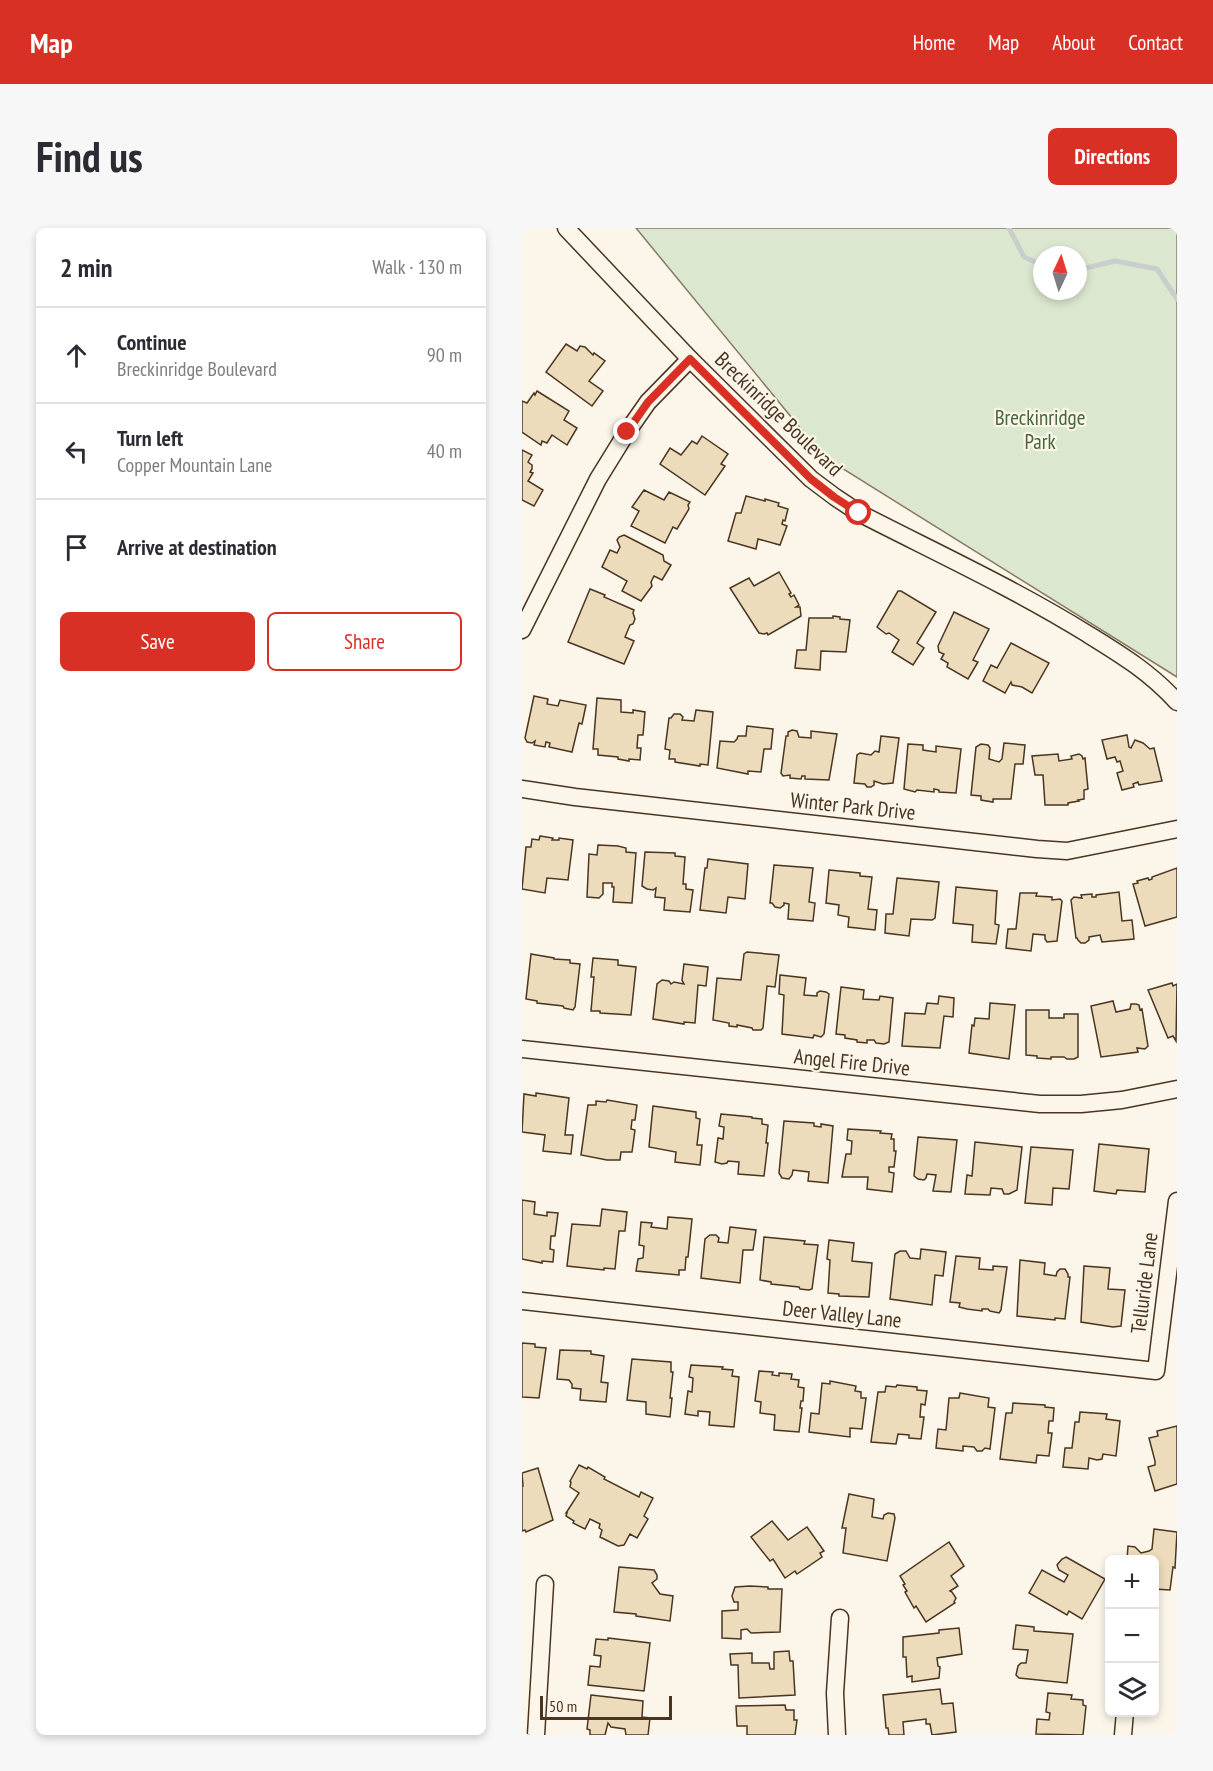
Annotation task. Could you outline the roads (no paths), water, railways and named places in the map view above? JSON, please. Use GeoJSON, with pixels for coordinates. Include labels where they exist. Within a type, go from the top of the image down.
{"type":"FeatureCollection","features":[{"type":"Feature","properties":{"kind":"street","name":"Breckinridge Boulevard"},"geometry":{"type":"LineString","coordinates":[[566,228],[690,359],[811,479],[834,497],[859,513],[1050,611],[1136,664],[1161,684],[1177,702]]}},
{"type":"Feature","properties":{"kind":"street"},"geometry":{"type":"LineString","coordinates":[[522,630],[598,479],[627,432],[648,402],[690,359]]}},
{"type":"Feature","properties":{"kind":"street","name":"Winter Park Drive"},"geometry":{"type":"LineString","coordinates":[[522,789],[575,797],[1067,851],[1177,828]]}},
{"type":"Feature","properties":{"kind":"street","name":"Angel Fire Drive"},"geometry":{"type":"LineString","coordinates":[[522,1049],[1040,1104],[1081,1104],[1122,1100],[1177,1089]]}},
{"type":"Feature","properties":{"kind":"street","name":"Telluride Lane"},"geometry":{"type":"LineString","coordinates":[[1156,1371],[1177,1201]]}},
{"type":"Feature","properties":{"kind":"street","name":"Deer Valley Lane"},"geometry":{"type":"LineString","coordinates":[[522,1301],[1156,1371]]}},
{"type":"Feature","properties":{"kind":"street"},"geometry":{"type":"LineString","coordinates":[[536,1735],[545,1584]]}},
{"type":"Feature","properties":{"kind":"street"},"geometry":{"type":"LineString","coordinates":[[837,1735],[835,1693],[840,1618]]}},
{"type":"Feature","properties":{"kind":"street"},"geometry":{"type":"LineString","coordinates":[[1123,1735],[1125,1717]]}},
{"type":"Feature","properties":{"kind":"waterway"},"geometry":{"type":"LineString","coordinates":[[1009,228],[1024,257],[1033,261]]}},
{"type":"Feature","properties":{"kind":"waterway"},"geometry":{"type":"LineString","coordinates":[[1087,268],[1115,261],[1157,269],[1177,299]]}},
{"type":"Feature","properties":{"kind":"park label","name":"Breckinridge Park"},"geometry":{"type":"Point","coordinates":[1040,429]}}]}
